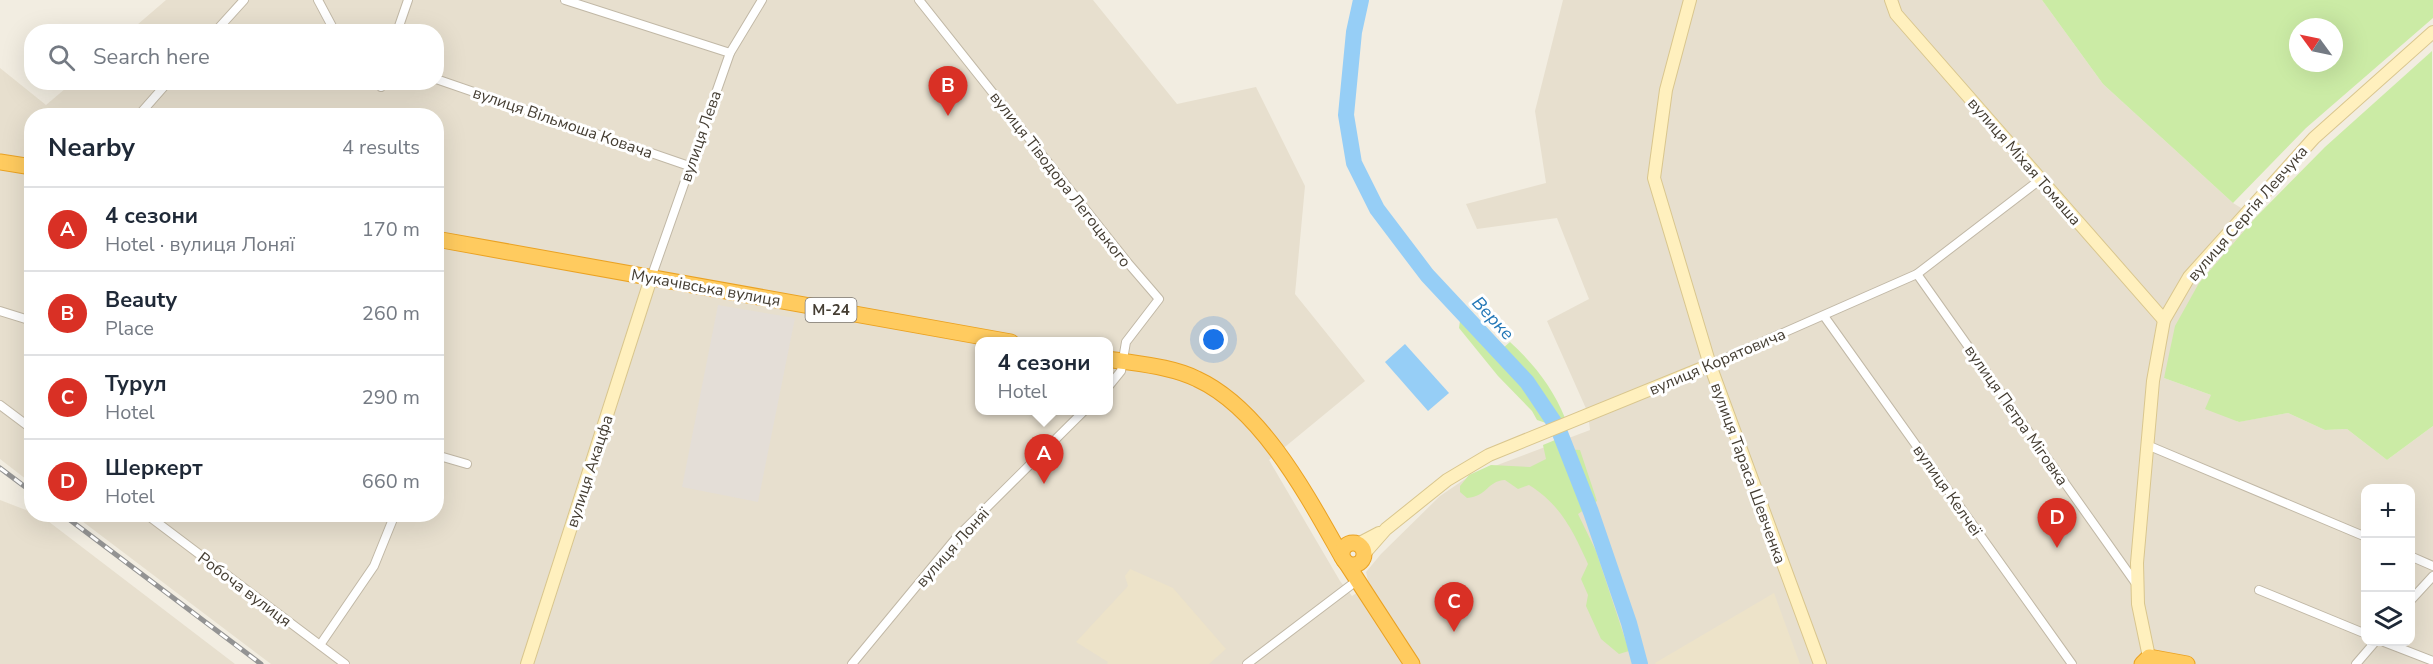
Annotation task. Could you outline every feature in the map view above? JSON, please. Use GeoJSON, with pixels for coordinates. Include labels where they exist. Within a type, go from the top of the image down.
{"type":"FeatureCollection","features":[{"type":"Feature","properties":{"kind":"highway"},"geometry":{"type":"LineString","coordinates":[[0,162],[24,166]]}},
{"type":"Feature","properties":{"kind":"highway","name":"Мукачівська вулиця"},"geometry":{"type":"LineString","coordinates":[[444,240],[983,337]]}},
{"type":"Feature","properties":{"kind":"highway"},"geometry":{"type":"LineString","coordinates":[[1116,360],[1178,371],[1196,378],[1230,399],[1264,435],[1412,664]]}},
{"type":"Feature","properties":{"kind":"highway"},"geometry":{"type":"LineString","coordinates":[[1330,534],[1359,550]]}},
{"type":"Feature","properties":{"kind":"highway"},"geometry":{"type":"LineString","coordinates":[[1344,559],[1343,549],[1359,550]]}},
{"type":"Feature","properties":{"kind":"highway"},"geometry":{"type":"LineString","coordinates":[[1359,550],[1359,579]]}},
{"type":"Feature","properties":{"kind":"highway"},"geometry":{"type":"LineString","coordinates":[[2145,661],[2187,664]]}},
{"type":"Feature","properties":{"kind":"street"},"geometry":{"type":"LineString","coordinates":[[222,24],[244,0]]}},
{"type":"Feature","properties":{"kind":"street"},"geometry":{"type":"LineString","coordinates":[[318,0],[331,24]]}},
{"type":"Feature","properties":{"kind":"street"},"geometry":{"type":"LineString","coordinates":[[400,24],[408,0]]}},
{"type":"Feature","properties":{"kind":"street"},"geometry":{"type":"LineString","coordinates":[[565,0],[730,53]]}},
{"type":"Feature","properties":{"kind":"street","name":"вулиця Лева"},"geometry":{"type":"LineString","coordinates":[[651,278],[730,53],[762,0]]}},
{"type":"Feature","properties":{"kind":"street","name":"вулиця Тіводора Легоцького"},"geometry":{"type":"LineString","coordinates":[[920,0],[1120,254],[1159,299],[1126,342],[1116,360]]}},
{"type":"Feature","properties":{"kind":"street","name":"вулиця Тараса Шевченка"},"geometry":{"type":"LineString","coordinates":[[1690,0],[1666,90],[1654,178],[1710,366],[1820,664]]}},
{"type":"Feature","properties":{"kind":"street","name":"вулиця Міхая Томаша"},"geometry":{"type":"LineString","coordinates":[[1891,0],[1896,14],[2164,320]]}},
{"type":"Feature","properties":{"kind":"street","name":"вулиця Сергія Левчука"},"geometry":{"type":"LineString","coordinates":[[2145,661],[2138,604],[2137,563],[2153,381],[2164,320],[2189,277],[2314,138],[2433,32]]}},
{"type":"Feature","properties":{"kind":"street","name":"вулиця Вільмоша Ковача"},"geometry":{"type":"LineString","coordinates":[[444,82],[689,166]]}},
{"type":"Feature","properties":{"kind":"street"},"geometry":{"type":"LineString","coordinates":[[145,108],[161,90]]}},
{"type":"Feature","properties":{"kind":"street","name":"вулиця Корятовича"},"geometry":{"type":"LineString","coordinates":[[1359,550],[1447,480],[1489,454],[1710,366],[1917,274],[2041,179]]}},
{"type":"Feature","properties":{"kind":"street","name":"вулиця Петра Міговка"},"geometry":{"type":"LineString","coordinates":[[1917,274],[2138,585]]}},
{"type":"Feature","properties":{"kind":"street","name":"вулиця Акацфа"},"geometry":{"type":"LineString","coordinates":[[527,664],[651,278]]}},
{"type":"Feature","properties":{"kind":"street"},"geometry":{"type":"LineString","coordinates":[[0,311],[24,318]]}},
{"type":"Feature","properties":{"kind":"street","name":"вулиця Келчеї"},"geometry":{"type":"LineString","coordinates":[[1824,316],[2072,664]]}},
{"type":"Feature","properties":{"kind":"street"},"geometry":{"type":"LineString","coordinates":[[1113,381],[1121,371],[1116,360]]}},
{"type":"Feature","properties":{"kind":"street"},"geometry":{"type":"LineString","coordinates":[[0,405],[24,423]]}},
{"type":"Feature","properties":{"kind":"street","name":"вулиця Лоняї"},"geometry":{"type":"LineString","coordinates":[[852,664],[957,537],[1081,415]]}},
{"type":"Feature","properties":{"kind":"street"},"geometry":{"type":"LineString","coordinates":[[2147,445],[2361,535]]}},
{"type":"Feature","properties":{"kind":"street"},"geometry":{"type":"LineString","coordinates":[[444,457],[467,464]]}},
{"type":"Feature","properties":{"kind":"street","name":"Робоча вулиця"},"geometry":{"type":"LineString","coordinates":[[157,522],[345,664]]}},
{"type":"Feature","properties":{"kind":"street"},"geometry":{"type":"LineString","coordinates":[[320,645],[374,566],[392,522]]}},
{"type":"Feature","properties":{"kind":"street"},"geometry":{"type":"LineString","coordinates":[[2415,558],[2433,566]]}},
{"type":"Feature","properties":{"kind":"street"},"geometry":{"type":"LineString","coordinates":[[2415,596],[2433,576]]}},
{"type":"Feature","properties":{"kind":"street"},"geometry":{"type":"LineString","coordinates":[[1247,664],[1359,579]]}},
{"type":"Feature","properties":{"kind":"street"},"geometry":{"type":"LineString","coordinates":[[2259,590],[2361,632]]}},
{"type":"Feature","properties":{"kind":"street"},"geometry":{"type":"LineString","coordinates":[[2356,664],[2372,646]]}},
{"type":"Feature","properties":{"kind":"street"},"geometry":{"type":"LineString","coordinates":[[2394,646],[2433,661]]}},
{"type":"Feature","properties":{"kind":"shaded area"},"geometry":{"type":"Polygon","coordinates":[[[166,0],[1093,0],[1177,104],[1256,87],[1305,186],[1295,294],[1365,381],[1269,460],[1340,581],[1352,596],[1369,585],[1366,572],[1381,554],[1440,496],[1471,475],[1590,430],[1588,413],[1547,321],[1589,299],[1557,218],[1477,229],[1466,204],[1546,183],[1535,111],[1563,0],[2042,0],[2103,84],[2233,203],[2256,217],[2199,283],[2164,378],[2211,395],[2238,422],[2288,413],[2325,430],[2347,429],[2387,460],[2433,426],[2433,664],[271,664],[83,522],[444,522],[444,108],[24,108],[24,478],[0,459],[0,68],[24,87],[24,90],[27,90],[46,105],[64,90],[444,90],[444,24],[138,24],[166,0]]]}},
{"type":"Feature","properties":{"kind":"shaded area"},"geometry":{"type":"Polygon","coordinates":[[[718,305],[795,318],[758,502],[682,487],[718,305]]]}},
{"type":"Feature","properties":{"kind":"shaded area"},"geometry":{"type":"Polygon","coordinates":[[[0,500],[24,509],[24,522],[49,522],[235,664],[0,664],[0,500]]]}},
{"type":"Feature","properties":{"kind":"shaded area"},"geometry":{"type":"Polygon","coordinates":[[[1130,569],[1173,588],[1226,649],[1209,664],[1107,664],[1108,662],[1076,642],[1128,586],[1125,576],[1130,569]]]}},
{"type":"Feature","properties":{"kind":"shaded area"},"geometry":{"type":"Polygon","coordinates":[[[1774,593],[1800,664],[1655,663],[1774,593]]]}},
{"type":"Feature","properties":{"kind":"green space"},"geometry":{"type":"Polygon","coordinates":[[[2042,0],[2433,0],[2433,18],[2306,128],[2233,203],[2103,84],[2042,0]]]}},
{"type":"Feature","properties":{"kind":"green space"},"geometry":{"type":"Polygon","coordinates":[[[2432,51],[2433,426],[2387,460],[2347,429],[2325,430],[2288,413],[2239,422],[2205,409],[2211,395],[2164,378],[2175,326],[2199,283],[2256,217],[2325,147],[2432,51]]]}},
{"type":"Feature","properties":{"kind":"green space"},"geometry":{"type":"Polygon","coordinates":[[[1460,321],[1496,354],[1510,342],[1542,377],[1565,418],[1549,424],[1537,420],[1532,411],[1498,376],[1459,328],[1460,321]]]}},
{"type":"Feature","properties":{"kind":"green space"},"geometry":{"type":"Polygon","coordinates":[[[1555,440],[1563,449],[1580,450],[1597,501],[1578,514],[1596,551],[1629,651],[1619,654],[1601,639],[1586,606],[1588,595],[1581,579],[1588,564],[1565,520],[1550,501],[1529,485],[1518,489],[1505,480],[1494,483],[1474,497],[1467,498],[1460,492],[1460,486],[1469,475],[1491,465],[1530,467],[1546,459],[1543,445],[1555,440]]]}},
{"type":"Feature","properties":{"kind":"water"},"geometry":{"type":"Polygon","coordinates":[[[1405,344],[1449,393],[1428,411],[1385,362],[1405,344]]]}},
{"type":"Feature","properties":{"kind":"waterway","name":"Верке"},"geometry":{"type":"LineString","coordinates":[[1361,0],[1354,32],[1346,115],[1354,163],[1377,209],[1427,275],[1527,382],[1558,428],[1591,512],[1629,623],[1640,664]]}},
{"type":"Feature","properties":{"kind":"railway"},"geometry":{"type":"LineString","coordinates":[[0,468],[24,486]]}},
{"type":"Feature","properties":{"kind":"railway"},"geometry":{"type":"LineString","coordinates":[[73,522],[261,664]]}},
{"type":"Feature","properties":{"kind":"place","name":"Beauty"},"geometry":{"type":"Point","coordinates":[948,116]}},
{"type":"Feature","properties":{"kind":"place","name":"4 сезони"},"geometry":{"type":"Point","coordinates":[1044,484]}},
{"type":"Feature","properties":{"kind":"place","name":"Шеркерт"},"geometry":{"type":"Point","coordinates":[2057,548]}},
{"type":"Feature","properties":{"kind":"place","name":"Турул"},"geometry":{"type":"Point","coordinates":[1454,632]}}]}
